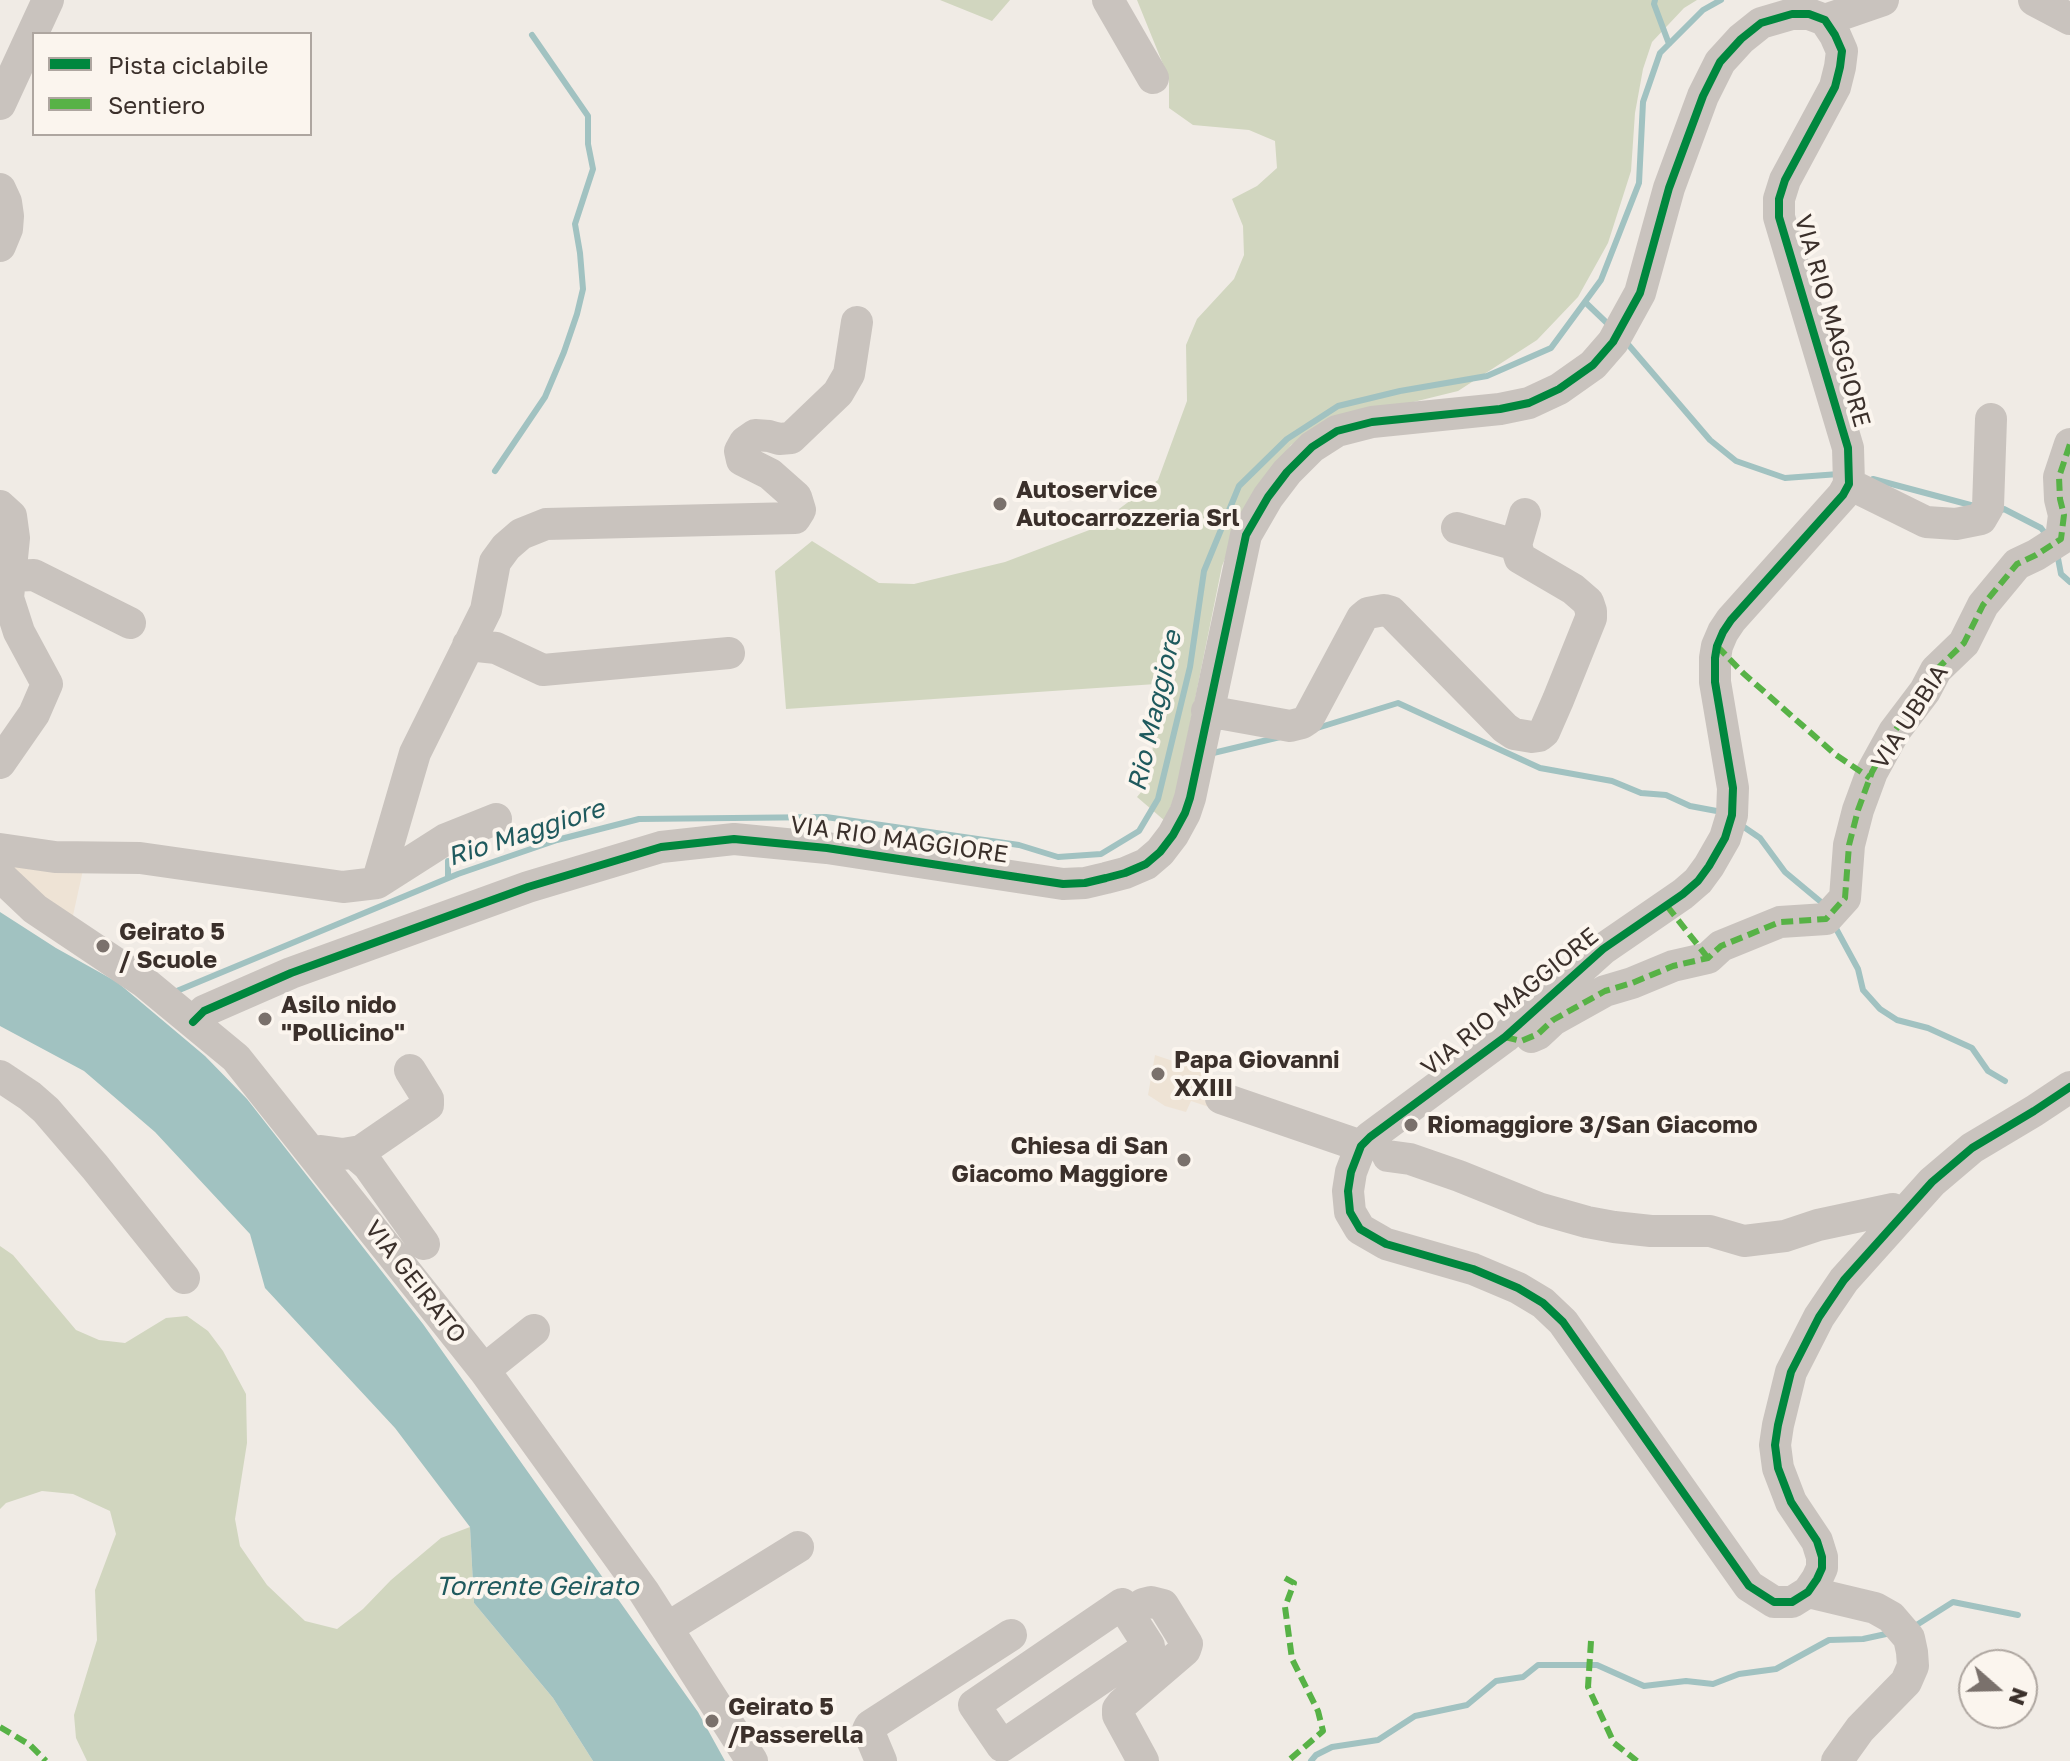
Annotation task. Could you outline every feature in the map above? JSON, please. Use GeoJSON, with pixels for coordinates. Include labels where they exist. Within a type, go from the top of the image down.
{"type":"FeatureCollection","features":[{"type":"Feature","properties":{"kind":"street"},"geometry":{"type":"LineString","coordinates":[[33,32],[48,0]]}},
{"type":"Feature","properties":{"kind":"street"},"geometry":{"type":"LineString","coordinates":[[1108,0],[1153,78]]}},
{"type":"Feature","properties":{"kind":"street"},"geometry":{"type":"LineString","coordinates":[[1825,20],[1883,0]]}},
{"type":"Feature","properties":{"kind":"street"},"geometry":{"type":"LineString","coordinates":[[2034,0],[2070,19]]}},
{"type":"Feature","properties":{"kind":"street","name":"VIA RIO MAGGIORE"},"geometry":{"type":"LineString","coordinates":[[188,1018],[291,973],[528,887],[661,847],[734,839],[827,848],[1063,884],[1085,883],[1146,864],[1160,852],[1185,813],[1246,535],[1287,472],[1312,447],[1337,431],[1372,422],[1500,409],[1529,403],[1559,389],[1593,365],[1613,342],[1640,293],[1669,188],[1703,96],[1720,62],[1761,23],[1792,14],[1809,14],[1825,20],[1842,51],[1840,67],[1835,87],[1785,180],[1779,199],[1779,217],[1848,448],[1849,484],[1843,495],[1731,620],[1717,646],[1715,682],[1733,788],[1742,818],[1725,838],[1698,881],[1603,949],[1505,1037],[1370,1137],[1375,1151]]}},
{"type":"Feature","properties":{"kind":"street"},"geometry":{"type":"LineString","coordinates":[[0,104],[32,35]]}},
{"type":"Feature","properties":{"kind":"street"},"geometry":{"type":"LineString","coordinates":[[0,189],[8,216],[0,246]]}},
{"type":"Feature","properties":{"kind":"street"},"geometry":{"type":"LineString","coordinates":[[377,883],[415,753],[486,610],[495,562],[506,547],[521,534],[546,524],[795,518],[800,510],[796,497],[770,474],[742,460],[740,451],[745,442],[755,435],[791,438],[838,393],[849,374],[857,322]]}},
{"type":"Feature","properties":{"kind":"street"},"geometry":{"type":"LineString","coordinates":[[1849,484],[1926,522],[1956,524],[1981,519],[1988,507],[1991,419]]}},
{"type":"Feature","properties":{"kind":"street","name":"VIA UBBIA"},"geometry":{"type":"LineString","coordinates":[[1505,1037],[1521,1041],[1538,1034],[1553,1020],[1605,991],[1673,966],[1708,958],[1721,946],[1780,922],[1826,919],[1845,898],[1849,845],[1858,810],[1872,772],[1894,732],[1925,691],[1936,670],[1964,643],[1983,605],[2017,564],[2061,539],[2064,515],[2059,477],[2070,444]]}},
{"type":"Feature","properties":{"kind":"street"},"geometry":{"type":"LineString","coordinates":[[0,506],[11,516],[14,538],[8,598],[19,632],[47,684],[34,714],[0,763]]}},
{"type":"Feature","properties":{"kind":"street"},"geometry":{"type":"LineString","coordinates":[[1868,511],[1895,523],[1900,521],[1904,511]]}},
{"type":"Feature","properties":{"kind":"street"},"geometry":{"type":"LineString","coordinates":[[1207,711],[1290,726],[1302,723],[1308,719],[1362,618],[1368,613],[1384,610],[1391,612],[1505,728],[1514,734],[1539,736],[1544,732],[1558,700],[1591,618],[1591,611],[1588,602],[1573,589],[1523,561],[1516,545],[1525,514]]}},
{"type":"Feature","properties":{"kind":"street"},"geometry":{"type":"LineString","coordinates":[[1457,528],[1516,545]]}},
{"type":"Feature","properties":{"kind":"street"},"geometry":{"type":"LineString","coordinates":[[11,576],[34,575],[130,623]]}},
{"type":"Feature","properties":{"kind":"street"},"geometry":{"type":"LineString","coordinates":[[468,645],[496,648],[543,670],[729,653]]}},
{"type":"Feature","properties":{"kind":"street"},"geometry":{"type":"LineString","coordinates":[[0,849],[55,857],[140,858],[343,887],[377,883],[446,839],[496,819]]}},
{"type":"Feature","properties":{"kind":"street","name":"VIA GEIRATO"},"geometry":{"type":"LineString","coordinates":[[0,876],[35,909],[144,982],[236,1058],[484,1370],[644,1592],[752,1761]]}},
{"type":"Feature","properties":{"kind":"street"},"geometry":{"type":"LineString","coordinates":[[314,1154],[321,1151],[361,1151],[428,1105],[428,1099],[410,1070]]}},
{"type":"Feature","properties":{"kind":"street"},"geometry":{"type":"LineString","coordinates":[[0,1076],[46,1110],[184,1278]]}},
{"type":"Feature","properties":{"kind":"street"},"geometry":{"type":"LineString","coordinates":[[1375,1151],[1351,1172],[1348,1191],[1350,1212],[1360,1229],[1386,1244],[1473,1269],[1518,1288],[1543,1303],[1563,1322],[1749,1586],[1766,1598],[1783,1603],[1792,1602],[1808,1592],[1822,1568],[1817,1541],[1791,1502],[1778,1468],[1775,1445],[1791,1372],[1819,1317],[1844,1280],[1932,1182],[1972,1148],[2070,1087]]}},
{"type":"Feature","properties":{"kind":"street"},"geometry":{"type":"LineString","coordinates":[[1221,1098],[1375,1151],[1410,1159],[1541,1209],[1614,1227],[1651,1231],[1710,1231],[1744,1241],[1785,1236],[1818,1225],[1893,1209],[1903,1213]]}},
{"type":"Feature","properties":{"kind":"street"},"geometry":{"type":"LineString","coordinates":[[354,1153],[368,1165],[424,1244]]}},
{"type":"Feature","properties":{"kind":"street"},"geometry":{"type":"LineString","coordinates":[[484,1370],[534,1330]]}},
{"type":"Feature","properties":{"kind":"street"},"geometry":{"type":"LineString","coordinates":[[667,1628],[798,1547]]}},
{"type":"Feature","properties":{"kind":"street"},"geometry":{"type":"LineString","coordinates":[[1808,1592],[1875,1608],[1891,1617],[1909,1638],[1912,1652],[1913,1666],[1906,1682],[1860,1729],[1837,1761]]}},
{"type":"Feature","properties":{"kind":"street"},"geometry":{"type":"LineString","coordinates":[[1122,1604],[1128,1614],[1149,1646],[1007,1754],[974,1705],[1122,1604]]}},
{"type":"Feature","properties":{"kind":"street"},"geometry":{"type":"LineString","coordinates":[[1128,1614],[1143,1604],[1163,1605],[1187,1644],[1185,1650],[1118,1709],[1118,1715],[1143,1761]]}},
{"type":"Feature","properties":{"kind":"street"},"geometry":{"type":"LineString","coordinates":[[881,1761],[868,1730],[870,1726],[1011,1635]]}},
{"type":"Feature","properties":{"kind":"green space"},"geometry":{"type":"Polygon","coordinates":[[[940,0],[1010,0],[992,21],[940,0]]]}},
{"type":"Feature","properties":{"kind":"green space"},"geometry":{"type":"Polygon","coordinates":[[[1137,0],[1697,0],[1684,8],[1652,42],[1643,69],[1635,113],[1631,171],[1608,243],[1578,297],[1537,340],[1458,391],[1336,418],[1291,445],[1250,499],[1222,566],[1176,793],[1165,821],[1137,797],[1151,780],[1156,684],[786,709],[775,571],[812,541],[879,583],[914,584],[1005,562],[1092,529],[1158,480],[1187,401],[1186,345],[1197,319],[1234,279],[1244,255],[1243,226],[1232,199],[1257,186],[1277,168],[1275,141],[1249,130],[1193,125],[1169,108],[1169,79],[1137,0]]]}},
{"type":"Feature","properties":{"kind":"green space"},"geometry":{"type":"Polygon","coordinates":[[[0,1246],[13,1255],[76,1330],[99,1340],[125,1343],[166,1318],[187,1316],[208,1331],[223,1351],[246,1394],[247,1443],[235,1519],[240,1546],[267,1585],[305,1621],[337,1629],[441,1538],[470,1527],[474,1603],[553,1698],[593,1761],[87,1761],[76,1738],[74,1715],[97,1640],[95,1590],[116,1534],[110,1511],[73,1494],[42,1491],[6,1503],[0,1509],[0,1246]]]}},
{"type":"Feature","properties":{"kind":"shaded area"},"geometry":{"type":"Polygon","coordinates":[[[12,866],[83,870],[72,920],[13,872],[12,866]]]}},
{"type":"Feature","properties":{"kind":"shaded area"},"geometry":{"type":"Polygon","coordinates":[[[1155,1055],[1194,1068],[1223,1088],[1218,1110],[1191,1101],[1186,1112],[1165,1106],[1148,1095],[1155,1055]]]}},
{"type":"Feature","properties":{"kind":"water","name":"Torrente Geirato"},"geometry":{"type":"Polygon","coordinates":[[[0,912],[117,982],[205,1056],[247,1099],[423,1324],[698,1712],[725,1761],[593,1761],[553,1698],[474,1603],[470,1527],[395,1428],[265,1288],[250,1234],[155,1132],[84,1071],[0,1026],[0,912]]]}},
{"type":"Feature","properties":{"kind":"waterway"},"geometry":{"type":"LineString","coordinates":[[1655,0],[1669,44]]}},
{"type":"Feature","properties":{"kind":"waterway","name":"Rio Maggiore"},"geometry":{"type":"LineString","coordinates":[[172,993],[458,874],[557,840],[639,819],[826,817],[1019,845],[1058,857],[1101,854],[1139,831],[1158,799],[1190,667],[1204,571],[1239,486],[1287,439],[1338,406],[1400,391],[1487,376],[1551,348],[1601,280],[1639,183],[1643,102],[1660,53],[1703,10],[1721,0]]}},
{"type":"Feature","properties":{"kind":"waterway"},"geometry":{"type":"LineString","coordinates":[[495,471],[545,397],[564,352],[583,289],[575,224],[593,169],[588,144],[588,116],[532,35]]}},
{"type":"Feature","properties":{"kind":"waterway"},"geometry":{"type":"LineString","coordinates":[[1585,302],[1609,325]]}},
{"type":"Feature","properties":{"kind":"waterway"},"geometry":{"type":"LineString","coordinates":[[1626,342],[1710,440],[1736,461],[1785,478],[1839,474]]}},
{"type":"Feature","properties":{"kind":"waterway"},"geometry":{"type":"LineString","coordinates":[[1873,479],[1978,507]]}},
{"type":"Feature","properties":{"kind":"waterway"},"geometry":{"type":"LineString","coordinates":[[1997,512],[2004,509],[2041,528],[2048,537]]}},
{"type":"Feature","properties":{"kind":"waterway"},"geometry":{"type":"LineString","coordinates":[[2057,553],[2061,574],[2070,582]]}},
{"type":"Feature","properties":{"kind":"waterway"},"geometry":{"type":"LineString","coordinates":[[1314,729],[1398,703],[1540,768],[1612,781],[1641,793],[1666,795],[1690,806],[1722,812]]}},
{"type":"Feature","properties":{"kind":"waterway"},"geometry":{"type":"LineString","coordinates":[[1209,754],[1280,737]]}},
{"type":"Feature","properties":{"kind":"waterway"},"geometry":{"type":"LineString","coordinates":[[1738,823],[1760,838],[1785,872],[1823,906]]}},
{"type":"Feature","properties":{"kind":"waterway"},"geometry":{"type":"LineString","coordinates":[[448,861],[448,878]]}},
{"type":"Feature","properties":{"kind":"waterway"},"geometry":{"type":"LineString","coordinates":[[1833,923],[1858,969],[1863,990],[1880,1009],[1897,1020],[1928,1028],[1972,1048],[1988,1071],[2005,1081]]}},
{"type":"Feature","properties":{"kind":"waterway"},"geometry":{"type":"LineString","coordinates":[[1915,1626],[1953,1602],[2018,1615]]}},
{"type":"Feature","properties":{"kind":"waterway"},"geometry":{"type":"LineString","coordinates":[[1311,1761],[1332,1747],[1378,1740],[1415,1716],[1467,1705],[1496,1681],[1523,1677],[1538,1665],[1597,1665],[1644,1686],[1686,1681],[1713,1684],[1739,1674],[1776,1669],[1829,1640],[1863,1639],[1886,1634]]}},
{"type":"Feature","properties":{"kind":"marked path"},"geometry":{"type":"LineString","coordinates":[[1505,1037],[1521,1041],[1538,1034],[1553,1020],[1605,991],[1673,966],[1708,958],[1721,946],[1780,922],[1826,919],[1845,898],[1849,845],[1858,810],[1872,772],[1894,732],[1925,691],[1936,670],[1964,643],[1983,605],[2017,564],[2061,539],[2064,515],[2059,477],[2070,444]]}},
{"type":"Feature","properties":{"kind":"marked path"},"geometry":{"type":"LineString","coordinates":[[1717,646],[1836,755],[1870,778]]}},
{"type":"Feature","properties":{"kind":"marked path"},"geometry":{"type":"LineString","coordinates":[[1667,906],[1708,958]]}},
{"type":"Feature","properties":{"kind":"marked path"},"geometry":{"type":"LineString","coordinates":[[1285,1578],[1294,1583],[1285,1607],[1292,1659],[1318,1711],[1323,1731],[1288,1761]]}},
{"type":"Feature","properties":{"kind":"marked path"},"geometry":{"type":"LineString","coordinates":[[1591,1641],[1588,1687],[1614,1743],[1637,1761]]}},
{"type":"Feature","properties":{"kind":"marked path"},"geometry":{"type":"LineString","coordinates":[[0,1727],[30,1745],[46,1761]]}},
{"type":"Feature","properties":{"kind":"cycle path"},"geometry":{"type":"LineString","coordinates":[[193,1022],[204,1011],[291,973],[528,887],[661,847],[734,839],[827,848],[1063,884],[1106,878],[1146,864],[1160,852],[1185,813],[1246,535],[1287,472],[1312,447],[1337,431],[1372,422],[1500,409],[1529,403],[1559,389],[1593,365],[1613,342],[1640,293],[1669,188],[1703,96],[1720,62],[1761,23],[1792,14],[1809,14],[1825,20],[1835,35],[1842,51],[1840,67],[1835,87],[1785,180],[1779,199],[1779,217],[1848,448],[1849,484],[1843,495],[1731,620],[1717,646],[1715,682],[1733,788],[1732,815],[1725,838],[1698,881],[1683,894],[1603,949],[1505,1037],[1370,1137],[1361,1146],[1351,1172],[1348,1191],[1350,1212],[1360,1229],[1386,1244],[1473,1269],[1518,1288],[1543,1303],[1563,1322],[1749,1586],[1774,1602],[1792,1602],[1808,1592],[1817,1579],[1822,1568],[1822,1557],[1817,1541],[1791,1502],[1778,1468],[1775,1445],[1791,1372],[1819,1317],[1844,1280],[1932,1182],[1972,1148],[2070,1087]]}},
{"type":"Feature","properties":{"kind":"place","name":"Autoservice Autocarrozzeria Srl"},"geometry":{"type":"Point","coordinates":[1000,504]}},
{"type":"Feature","properties":{"kind":"place","name":"Geirato 5 / Scuole"},"geometry":{"type":"Point","coordinates":[103,946]}},
{"type":"Feature","properties":{"kind":"place","name":"Asilo nido \"Pollicino\""},"geometry":{"type":"Point","coordinates":[265,1019]}},
{"type":"Feature","properties":{"kind":"place","name":"Papa Giovanni XXIII"},"geometry":{"type":"Point","coordinates":[1158,1074]}},
{"type":"Feature","properties":{"kind":"place","name":"Riomaggiore 3/San Giacomo"},"geometry":{"type":"Point","coordinates":[1411,1125]}},
{"type":"Feature","properties":{"kind":"place","name":"Chiesa di San Giacomo Maggiore"},"geometry":{"type":"Point","coordinates":[1184,1160]}},
{"type":"Feature","properties":{"kind":"place","name":"Geirato 5 /Passerella"},"geometry":{"type":"Point","coordinates":[712,1721]}}]}
